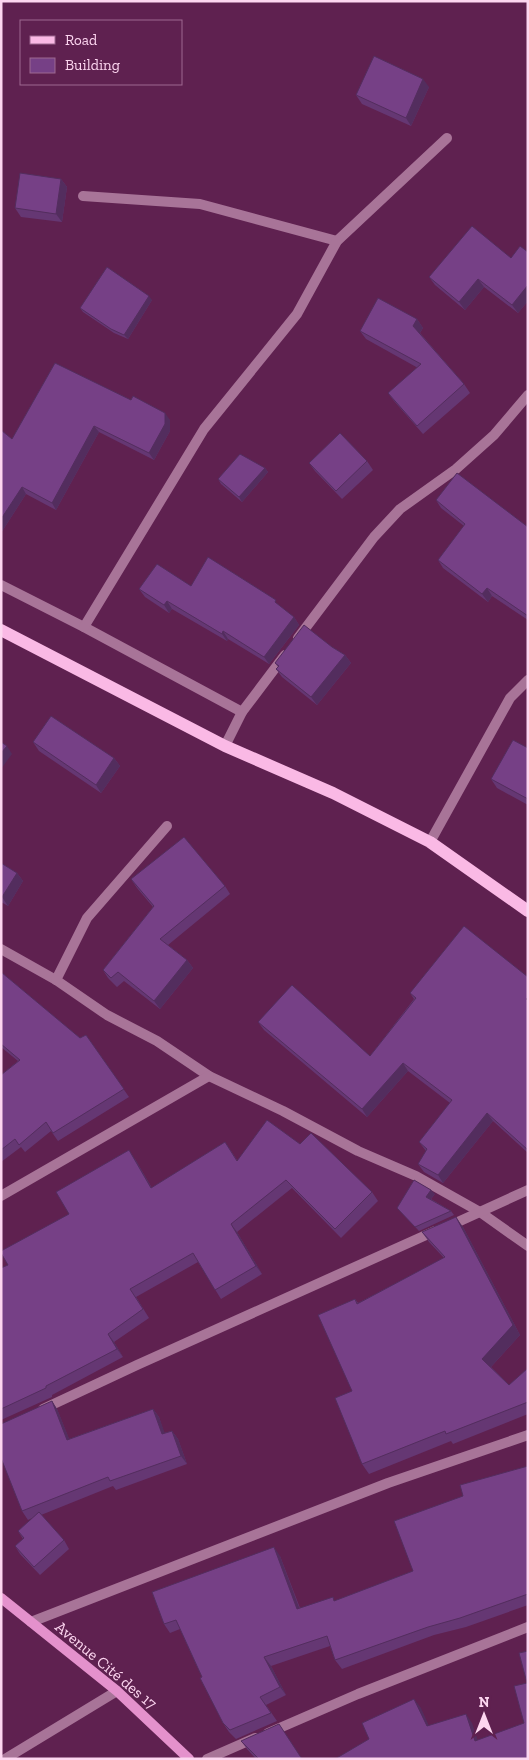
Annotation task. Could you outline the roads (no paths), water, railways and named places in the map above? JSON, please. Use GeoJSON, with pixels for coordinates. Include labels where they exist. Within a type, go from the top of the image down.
{"type":"FeatureCollection","features":[{"type":"Feature","properties":{"kind":"main road"},"geometry":{"type":"LineString","coordinates":[[1,630],[225,746],[333,793],[430,842],[528,911]]}},
{"type":"Feature","properties":{"kind":"street"},"geometry":{"type":"LineString","coordinates":[[84,627],[204,429],[297,314],[337,241],[447,138]]}},
{"type":"Feature","properties":{"kind":"street"},"geometry":{"type":"LineString","coordinates":[[83,196],[200,204],[337,241]]}},
{"type":"Feature","properties":{"kind":"street"},"geometry":{"type":"LineString","coordinates":[[225,746],[242,712],[374,537],[400,509],[456,469],[494,435],[528,395]]}},
{"type":"Feature","properties":{"kind":"street"},"geometry":{"type":"LineString","coordinates":[[1,585],[84,627],[242,712]]}},
{"type":"Feature","properties":{"kind":"street"},"geometry":{"type":"LineString","coordinates":[[430,842],[510,698],[528,680]]}},
{"type":"Feature","properties":{"kind":"street"},"geometry":{"type":"LineString","coordinates":[[56,980],[87,918],[167,826]]}},
{"type":"Feature","properties":{"kind":"street"},"geometry":{"type":"LineString","coordinates":[[1,949],[56,980],[107,1015],[157,1041],[209,1076],[283,1111],[358,1151],[416,1176],[480,1212],[528,1246]]}},
{"type":"Feature","properties":{"kind":"street"},"geometry":{"type":"LineString","coordinates":[[1,1196],[209,1076]]}},
{"type":"Feature","properties":{"kind":"street"},"geometry":{"type":"LineString","coordinates":[[37,1411],[137,1364],[528,1190]]}},
{"type":"Feature","properties":{"kind":"street"},"geometry":{"type":"LineString","coordinates":[[31,1622],[388,1483],[528,1435]]}},
{"type":"Feature","properties":{"kind":"street","name":"Avenue Cité des 17"},"geometry":{"type":"LineString","coordinates":[[1,1598],[117,1691],[189,1759]]}},
{"type":"Feature","properties":{"kind":"street"},"geometry":{"type":"LineString","coordinates":[[207,1759],[358,1694],[528,1627]]}},
{"type":"Feature","properties":{"kind":"street"},"geometry":{"type":"LineString","coordinates":[[4,1759],[117,1691]]}}]}
